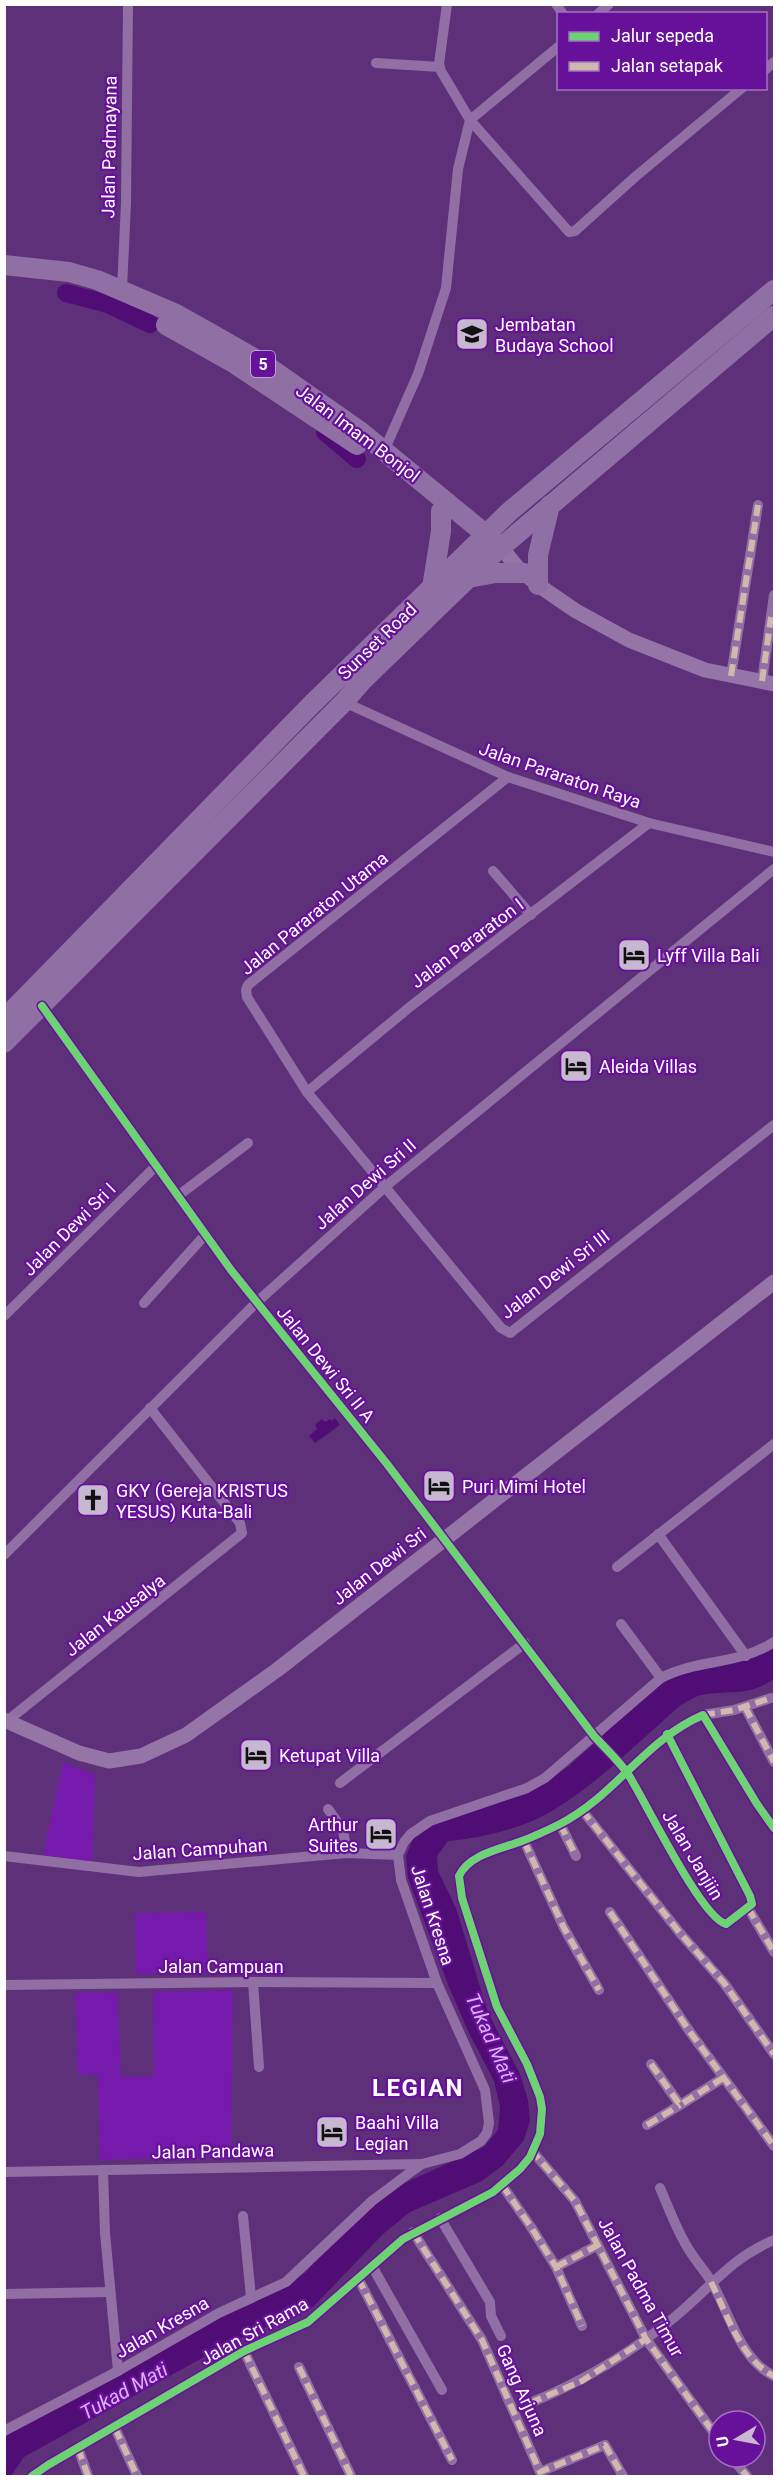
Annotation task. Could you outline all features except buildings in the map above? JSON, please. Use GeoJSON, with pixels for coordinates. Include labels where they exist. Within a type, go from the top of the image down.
{"type":"FeatureCollection","features":[{"type":"Feature","properties":{"kind":"highway","name":"Jalan Imam Bonjol"},"geometry":{"type":"LineString","coordinates":[[4,265],[69,272],[122,289],[176,314],[264,364],[338,414],[384,451],[489,544]]}},
{"type":"Feature","properties":{"kind":"highway","name":"Jalan Imam Bonjol"},"geometry":{"type":"LineString","coordinates":[[4,278],[46,281],[93,292],[143,312],[174,329],[232,362],[341,433],[441,512],[489,544]]}},
{"type":"Feature","properties":{"kind":"highway","name":"Sunset Road"},"geometry":{"type":"LineString","coordinates":[[8,1009],[312,704],[432,588],[489,544],[550,505],[760,319],[774,290]]}},
{"type":"Feature","properties":{"kind":"highway","name":"Sunset Road"},"geometry":{"type":"LineString","coordinates":[[4,1043],[467,578],[489,544],[538,486],[760,319]]}},
{"type":"Feature","properties":{"kind":"highway"},"geometry":{"type":"LineString","coordinates":[[467,578],[496,573],[527,575],[538,555],[550,505]]}},
{"type":"Feature","properties":{"kind":"highway"},"geometry":{"type":"LineString","coordinates":[[432,588],[441,531],[441,512]]}},
{"type":"Feature","properties":{"kind":"street","name":"Jalan Padmayana"},"geometry":{"type":"LineString","coordinates":[[122,289],[126,203],[128,4]]}},
{"type":"Feature","properties":{"kind":"street"},"geometry":{"type":"LineString","coordinates":[[447,4],[440,67],[470,120],[569,232],[575,231],[635,177],[740,90]]}},
{"type":"Feature","properties":{"kind":"street"},"geometry":{"type":"LineString","coordinates":[[384,451],[418,374],[446,288],[458,169],[470,120],[557,48]]}},
{"type":"Feature","properties":{"kind":"street"},"geometry":{"type":"LineString","coordinates":[[376,63],[440,67]]}},
{"type":"Feature","properties":{"kind":"street"},"geometry":{"type":"LineString","coordinates":[[731,676],[758,506]]}},
{"type":"Feature","properties":{"kind":"street"},"geometry":{"type":"LineString","coordinates":[[489,544],[503,563],[527,575],[576,611],[629,640],[685,664],[768,683],[774,595]]}},
{"type":"Feature","properties":{"kind":"street","name":"Jalan Pararaton Raya"},"geometry":{"type":"LineString","coordinates":[[344,702],[508,777],[649,823],[774,852]]}},
{"type":"Feature","properties":{"kind":"street","name":"Jalan Pararaton Utama"},"geometry":{"type":"LineString","coordinates":[[386,1186],[307,1092],[247,997],[246,990],[248,985],[508,777]]}},
{"type":"Feature","properties":{"kind":"street","name":"Jalan Pararaton I"},"geometry":{"type":"LineString","coordinates":[[307,1092],[411,1006],[649,823]]}},
{"type":"Feature","properties":{"kind":"street","name":"Jalan Dewi Sri II"},"geometry":{"type":"LineString","coordinates":[[4,1555],[257,1302],[386,1186],[774,869]]}},
{"type":"Feature","properties":{"kind":"street"},"geometry":{"type":"LineString","coordinates":[[493,871],[531,915]]}},
{"type":"Feature","properties":{"kind":"street","name":"Jalan Dewi Sri II A"},"geometry":{"type":"LineString","coordinates":[[42,1006],[206,1235],[257,1302],[445,1539],[595,1737],[625,1771]]}},
{"type":"Feature","properties":{"kind":"street","name":"Jalan Dewi Sri III"},"geometry":{"type":"LineString","coordinates":[[386,1186],[501,1328],[510,1333],[774,1125]]}},
{"type":"Feature","properties":{"kind":"street"},"geometry":{"type":"LineString","coordinates":[[179,1195],[248,1143]]}},
{"type":"Feature","properties":{"kind":"street","name":"Jalan Dewi Sri I"},"geometry":{"type":"LineString","coordinates":[[4,1316],[156,1166]]}},
{"type":"Feature","properties":{"kind":"street"},"geometry":{"type":"LineString","coordinates":[[144,1303],[206,1235]]}},
{"type":"Feature","properties":{"kind":"street","name":"Jalan Dewi Sri"},"geometry":{"type":"LineString","coordinates":[[6,1720],[100,1760],[125,1759],[155,1750],[186,1735],[242,1696],[774,1282]]}},
{"type":"Feature","properties":{"kind":"street","name":"Jalan Kausalya"},"geometry":{"type":"LineString","coordinates":[[6,1720],[242,1533],[240,1523],[150,1408]]}},
{"type":"Feature","properties":{"kind":"street"},"geometry":{"type":"LineString","coordinates":[[617,1567],[774,1444]]}},
{"type":"Feature","properties":{"kind":"street"},"geometry":{"type":"LineString","coordinates":[[658,1534],[746,1656]]}},
{"type":"Feature","properties":{"kind":"street"},"geometry":{"type":"LineString","coordinates":[[621,1624],[661,1678]]}},
{"type":"Feature","properties":{"kind":"street","name":"Jalan Kresna"},"geometry":{"type":"LineString","coordinates":[[4,2431],[251,2297],[276,2287],[296,2274],[372,2201],[422,2164],[441,2160],[473,2147],[487,2133],[489,2109],[480,2074],[438,1983],[402,1880],[398,1855],[404,1842],[421,1826],[445,1815],[526,1788],[551,1774],[661,1678],[679,1669],[746,1656],[774,1642]]}},
{"type":"Feature","properties":{"kind":"street"},"geometry":{"type":"LineString","coordinates":[[340,1783],[525,1643]]}},
{"type":"Feature","properties":{"kind":"street"},"geometry":{"type":"LineString","coordinates":[[533,2152],[541,2124],[540,2097],[497,2007],[459,1884],[459,1876],[468,1863],[560,1824],[582,1810],[667,1734],[703,1715],[744,1707],[771,1698]]}},
{"type":"Feature","properties":{"kind":"street"},"geometry":{"type":"LineString","coordinates":[[744,1707],[774,1762]]}},
{"type":"Feature","properties":{"kind":"street"},"geometry":{"type":"LineString","coordinates":[[703,1715],[774,1828]]}},
{"type":"Feature","properties":{"kind":"street"},"geometry":{"type":"LineString","coordinates":[[667,1734],[750,1896],[752,1904],[748,1908]]}},
{"type":"Feature","properties":{"kind":"street","name":"Jalan Janjiin"},"geometry":{"type":"LineString","coordinates":[[625,1771],[692,1889],[713,1916],[726,1924],[748,1908],[774,1952]]}},
{"type":"Feature","properties":{"kind":"street"},"geometry":{"type":"LineString","coordinates":[[328,1809],[343,1830],[347,1853]]}},
{"type":"Feature","properties":{"kind":"street"},"geometry":{"type":"LineString","coordinates":[[582,1810],[680,1933],[720,1977],[774,2054]]}},
{"type":"Feature","properties":{"kind":"street"},"geometry":{"type":"LineString","coordinates":[[560,1824],[576,1856]]}},
{"type":"Feature","properties":{"kind":"street"},"geometry":{"type":"LineString","coordinates":[[524,1840],[564,1928],[599,1990]]}},
{"type":"Feature","properties":{"kind":"street","name":"Jalan Campuhan"},"geometry":{"type":"LineString","coordinates":[[4,1856],[139,1872],[347,1853],[398,1855]]}},
{"type":"Feature","properties":{"kind":"street"},"geometry":{"type":"LineString","coordinates":[[610,1912],[681,2019],[774,2146]]}},
{"type":"Feature","properties":{"kind":"street"},"geometry":{"type":"LineString","coordinates":[[253,1982],[259,2067]]}},
{"type":"Feature","properties":{"kind":"street","name":"Jalan Campuan"},"geometry":{"type":"LineString","coordinates":[[4,1986],[253,1982],[438,1983]]}},
{"type":"Feature","properties":{"kind":"street"},"geometry":{"type":"LineString","coordinates":[[651,2064],[680,2105]]}},
{"type":"Feature","properties":{"kind":"street"},"geometry":{"type":"LineString","coordinates":[[647,2125],[723,2078]]}},
{"type":"Feature","properties":{"kind":"street","name":"Jalan Sri Rama"},"geometry":{"type":"LineString","coordinates":[[32,2476],[244,2351],[308,2322],[413,2232],[479,2200],[520,2169],[533,2152]]}},
{"type":"Feature","properties":{"kind":"street","name":"Jalan Padma Timur"},"geometry":{"type":"LineString","coordinates":[[533,2152],[575,2201],[646,2339],[707,2423]]}},
{"type":"Feature","properties":{"kind":"street","name":"Jalan Pandawa"},"geometry":{"type":"LineString","coordinates":[[4,2172],[422,2164]]}},
{"type":"Feature","properties":{"kind":"street"},"geometry":{"type":"LineString","coordinates":[[103,2170],[103,2203],[118,2371]]}},
{"type":"Feature","properties":{"kind":"street"},"geometry":{"type":"LineString","coordinates":[[501,2185],[556,2267],[582,2326]]}},
{"type":"Feature","properties":{"kind":"street"},"geometry":{"type":"LineString","coordinates":[[660,2188],[685,2243],[711,2282],[755,2364],[774,2376]]}},
{"type":"Feature","properties":{"kind":"street"},"geometry":{"type":"LineString","coordinates":[[243,2216],[251,2297]]}},
{"type":"Feature","properties":{"kind":"street"},"geometry":{"type":"LineString","coordinates":[[440,2218],[490,2302],[491,2316],[501,2336]]}},
{"type":"Feature","properties":{"kind":"street","name":"Gang Arjuna"},"geometry":{"type":"LineString","coordinates":[[413,2232],[482,2340],[535,2474],[605,2445],[623,2476]]}},
{"type":"Feature","properties":{"kind":"street"},"geometry":{"type":"LineString","coordinates":[[530,2403],[590,2377],[679,2314],[711,2282],[746,2253],[774,2240]]}},
{"type":"Feature","properties":{"kind":"street"},"geometry":{"type":"LineString","coordinates":[[556,2267],[598,2245]]}},
{"type":"Feature","properties":{"kind":"street"},"geometry":{"type":"LineString","coordinates":[[372,2266],[442,2390]]}},
{"type":"Feature","properties":{"kind":"street"},"geometry":{"type":"LineString","coordinates":[[358,2278],[452,2460]]}},
{"type":"Feature","properties":{"kind":"street"},"geometry":{"type":"LineString","coordinates":[[4,2294],[110,2292]]}},
{"type":"Feature","properties":{"kind":"street"},"geometry":{"type":"LineString","coordinates":[[244,2351],[304,2476]]}},
{"type":"Feature","properties":{"kind":"street"},"geometry":{"type":"LineString","coordinates":[[299,2367],[351,2476]]}},
{"type":"Feature","properties":{"kind":"street"},"geometry":{"type":"LineString","coordinates":[[115,2428],[137,2476]]}},
{"type":"Feature","properties":{"kind":"street"},"geometry":{"type":"LineString","coordinates":[[78,2448],[88,2476]]}},
{"type":"Feature","properties":{"kind":"shaded area"},"geometry":{"type":"Polygon","coordinates":[[[63,1762],[95,1775],[92,1862],[43,1855],[63,1762]]]}},
{"type":"Feature","properties":{"kind":"shaded area"},"geometry":{"type":"Polygon","coordinates":[[[206,1912],[208,1973],[136,1974],[135,1913],[206,1912]]]}},
{"type":"Feature","properties":{"kind":"shaded area"},"geometry":{"type":"Polygon","coordinates":[[[233,1990],[231,2156],[100,2160],[98,2075],[78,2074],[75,1993],[117,1992],[121,2077],[154,2076],[153,1992],[233,1990]]]}},
{"type":"Feature","properties":{"kind":"water"},"geometry":{"type":"Polygon","coordinates":[[[335,1418],[340,1425],[315,1443],[309,1436],[317,1429],[315,1425],[322,1419],[325,1422],[335,1418]]]}},
{"type":"Feature","properties":{"kind":"water","name":"Tukad Mati"},"geometry":{"type":"Polygon","coordinates":[[[774,1645],[774,1679],[747,1691],[713,1693],[694,1698],[681,1705],[599,1778],[563,1804],[545,1815],[510,1829],[473,1838],[448,1841],[437,1856],[438,1871],[456,1908],[488,2013],[520,2074],[528,2100],[530,2120],[524,2140],[503,2165],[482,2181],[410,2212],[383,2234],[312,2308],[231,2342],[24,2457],[11,2476],[5,2476],[5,2435],[210,2320],[280,2289],[305,2273],[376,2201],[400,2185],[484,2147],[498,2130],[500,2107],[494,2081],[468,2031],[449,1987],[408,1878],[406,1856],[413,1839],[431,1822],[527,1794],[569,1766],[661,1683],[681,1671],[774,1645]]]}},
{"type":"Feature","properties":{"kind":"waterway"},"geometry":{"type":"LineString","coordinates":[[66,293],[108,304],[150,324]]}},
{"type":"Feature","properties":{"kind":"waterway"},"geometry":{"type":"LineString","coordinates":[[325,432],[357,459]]}},
{"type":"Feature","properties":{"kind":"marked path"},"geometry":{"type":"LineString","coordinates":[[731,676],[758,505]]}},
{"type":"Feature","properties":{"kind":"marked path"},"geometry":{"type":"LineString","coordinates":[[762,681],[771,617]]}},
{"type":"Feature","properties":{"kind":"marked path"},"geometry":{"type":"LineString","coordinates":[[703,1715],[734,1710],[771,1698]]}},
{"type":"Feature","properties":{"kind":"marked path"},"geometry":{"type":"LineString","coordinates":[[745,1707],[774,1762]]}},
{"type":"Feature","properties":{"kind":"marked path"},"geometry":{"type":"LineString","coordinates":[[582,1810],[680,1933],[724,1983],[774,2054]]}},
{"type":"Feature","properties":{"kind":"marked path"},"geometry":{"type":"LineString","coordinates":[[560,1824],[576,1856]]}},
{"type":"Feature","properties":{"kind":"marked path"},"geometry":{"type":"LineString","coordinates":[[524,1841],[564,1928],[599,1990]]}},
{"type":"Feature","properties":{"kind":"marked path"},"geometry":{"type":"LineString","coordinates":[[748,1908],[774,1952]]}},
{"type":"Feature","properties":{"kind":"marked path"},"geometry":{"type":"LineString","coordinates":[[610,1912],[690,2032],[774,2146]]}},
{"type":"Feature","properties":{"kind":"marked path"},"geometry":{"type":"LineString","coordinates":[[651,2064],[680,2105],[723,2078]]}},
{"type":"Feature","properties":{"kind":"marked path"},"geometry":{"type":"LineString","coordinates":[[647,2125],[680,2105]]}},
{"type":"Feature","properties":{"kind":"marked path"},"geometry":{"type":"LineString","coordinates":[[534,2149],[533,2152],[575,2201],[646,2339],[707,2423]]}},
{"type":"Feature","properties":{"kind":"marked path"},"geometry":{"type":"LineString","coordinates":[[502,2185],[556,2267],[582,2326]]}},
{"type":"Feature","properties":{"kind":"marked path"},"geometry":{"type":"LineString","coordinates":[[413,2232],[482,2340],[540,2472],[605,2445],[623,2476]]}},
{"type":"Feature","properties":{"kind":"marked path"},"geometry":{"type":"LineString","coordinates":[[556,2267],[598,2245]]}},
{"type":"Feature","properties":{"kind":"marked path"},"geometry":{"type":"LineString","coordinates":[[358,2278],[452,2460]]}},
{"type":"Feature","properties":{"kind":"marked path"},"geometry":{"type":"LineString","coordinates":[[711,2282],[744,2348],[762,2369],[774,2376]]}},
{"type":"Feature","properties":{"kind":"marked path"},"geometry":{"type":"LineString","coordinates":[[530,2403],[582,2381],[646,2339]]}},
{"type":"Feature","properties":{"kind":"marked path"},"geometry":{"type":"LineString","coordinates":[[244,2351],[304,2476]]}},
{"type":"Feature","properties":{"kind":"marked path"},"geometry":{"type":"LineString","coordinates":[[299,2367],[351,2476]]}},
{"type":"Feature","properties":{"kind":"marked path"},"geometry":{"type":"LineString","coordinates":[[115,2428],[137,2476]]}},
{"type":"Feature","properties":{"kind":"marked path"},"geometry":{"type":"LineString","coordinates":[[78,2448],[88,2476]]}},
{"type":"Feature","properties":{"kind":"marked path"},"geometry":{"type":"LineString","coordinates":[[741,2469],[747,2476]]}},
{"type":"Feature","properties":{"kind":"cycle path"},"geometry":{"type":"LineString","coordinates":[[42,1006],[231,1270],[387,1464],[594,1736],[628,1774],[689,1881],[715,1917],[726,1924],[752,1904],[750,1896],[667,1734]]}},
{"type":"Feature","properties":{"kind":"cycle path"},"geometry":{"type":"LineString","coordinates":[[32,2476],[244,2351],[308,2322],[403,2239],[493,2192],[520,2169],[530,2157],[540,2134],[542,2109],[540,2097],[527,2064],[497,2007],[462,1898],[459,1876],[470,1862],[486,1853],[541,1833],[580,1812],[664,1739],[703,1715],[774,1828]]}},
{"type":"Feature","properties":{"kind":"place","name":"Jembatan Budaya School"},"geometry":{"type":"Point","coordinates":[472,334]}},
{"type":"Feature","properties":{"kind":"place","name":"Lyff Villa Bali"},"geometry":{"type":"Point","coordinates":[634,955]}},
{"type":"Feature","properties":{"kind":"place","name":"Aleida Villas"},"geometry":{"type":"Point","coordinates":[576,1066]}},
{"type":"Feature","properties":{"kind":"place","name":"Puri Mimi Hotel"},"geometry":{"type":"Point","coordinates":[439,1486]}},
{"type":"Feature","properties":{"kind":"place","name":"GKY (Gereja KRISTUS YESUS) Kuta-Bali"},"geometry":{"type":"Point","coordinates":[93,1500]}},
{"type":"Feature","properties":{"kind":"place","name":"Ketupat Villa"},"geometry":{"type":"Point","coordinates":[256,1755]}},
{"type":"Feature","properties":{"kind":"place","name":"Arthur Suites"},"geometry":{"type":"Point","coordinates":[381,1834]}},
{"type":"Feature","properties":{"kind":"place","name":"Baahi Villa Legian"},"geometry":{"type":"Point","coordinates":[332,2132]}},
{"type":"Feature","properties":{"kind":"district","name":"LEGIAN"},"geometry":{"type":"Point","coordinates":[418,2088]}}]}
